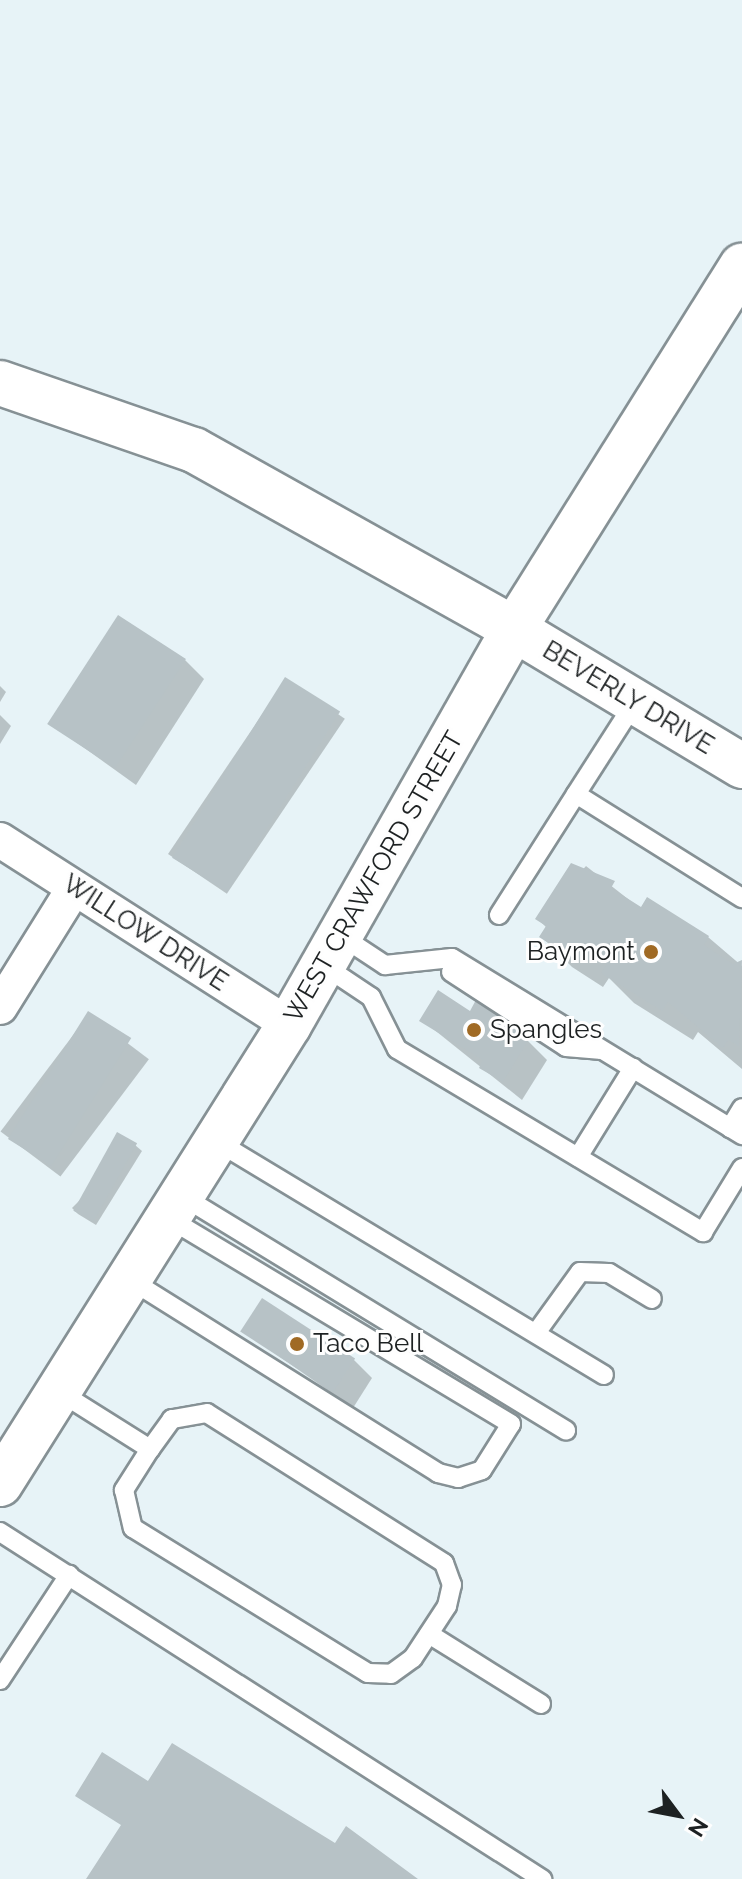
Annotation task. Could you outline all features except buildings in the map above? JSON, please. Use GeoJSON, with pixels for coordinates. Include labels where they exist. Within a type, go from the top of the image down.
{"type":"FeatureCollection","features":[{"type":"Feature","properties":{"kind":"main road","name":"WEST CRAWFORD STREET"},"geometry":{"type":"LineString","coordinates":[[0,1484],[289,1025],[514,629],[742,266]]}},
{"type":"Feature","properties":{"kind":"main road","name":"BEVERLY DRIVE"},"geometry":{"type":"LineString","coordinates":[[0,383],[194,450],[311,509],[742,766]]}},
{"type":"Feature","properties":{"kind":"street","name":"WILLOW DRIVE"},"geometry":{"type":"LineString","coordinates":[[0,840],[289,1025]]}},
{"type":"Feature","properties":{"kind":"street"},"geometry":{"type":"LineString","coordinates":[[0,1007],[74,888]]}},
{"type":"Feature","properties":{"kind":"lane"},"geometry":{"type":"LineString","coordinates":[[499,915],[635,702]]}},
{"type":"Feature","properties":{"kind":"lane"},"geometry":{"type":"LineString","coordinates":[[576,794],[742,898]]}},
{"type":"Feature","properties":{"kind":"lane"},"geometry":{"type":"LineString","coordinates":[[332,951],[385,965],[431,959],[566,1047],[602,1050],[736,1131],[742,1108]]}},
{"type":"Feature","properties":{"kind":"lane"},"geometry":{"type":"LineString","coordinates":[[332,951],[371,997],[397,1049],[703,1232],[742,1168]]}},
{"type":"Feature","properties":{"kind":"lane"},"geometry":{"type":"LineString","coordinates":[[578,1157],[633,1068]]}},
{"type":"Feature","properties":{"kind":"lane"},"geometry":{"type":"LineString","coordinates":[[216,1141],[604,1375]]}},
{"type":"Feature","properties":{"kind":"lane"},"geometry":{"type":"LineString","coordinates":[[175,1207],[566,1430]]}},
{"type":"Feature","properties":{"kind":"lane"},"geometry":{"type":"LineString","coordinates":[[175,1207],[511,1424]]}},
{"type":"Feature","properties":{"kind":"lane"},"geometry":{"type":"LineString","coordinates":[[536,1333],[580,1272],[609,1273],[652,1299]]}},
{"type":"Feature","properties":{"kind":"lane"},"geometry":{"type":"LineString","coordinates":[[129,1279],[438,1473],[458,1478],[482,1470],[524,1404]]}},
{"type":"Feature","properties":{"kind":"lane"},"geometry":{"type":"LineString","coordinates":[[58,1391],[150,1449]]}},
{"type":"Feature","properties":{"kind":"lane"},"geometry":{"type":"LineString","coordinates":[[207,1413],[444,1563],[452,1585],[429,1634],[391,1674],[368,1673],[133,1528],[124,1490],[150,1449],[172,1419],[207,1413]]}},
{"type":"Feature","properties":{"kind":"lane"},"geometry":{"type":"LineString","coordinates":[[0,1532],[542,1879]]}},
{"type":"Feature","properties":{"kind":"lane"},"geometry":{"type":"LineString","coordinates":[[0,1680],[69,1575]]}},
{"type":"Feature","properties":{"kind":"lane"},"geometry":{"type":"LineString","coordinates":[[429,1634],[541,1704]]}},
{"type":"Feature","properties":{"kind":"place","name":"Baymont"},"geometry":{"type":"Point","coordinates":[651,952]}},
{"type":"Feature","properties":{"kind":"place","name":"Spangles"},"geometry":{"type":"Point","coordinates":[474,1030]}},
{"type":"Feature","properties":{"kind":"place","name":"Taco Bell"},"geometry":{"type":"Point","coordinates":[297,1344]}}]}
